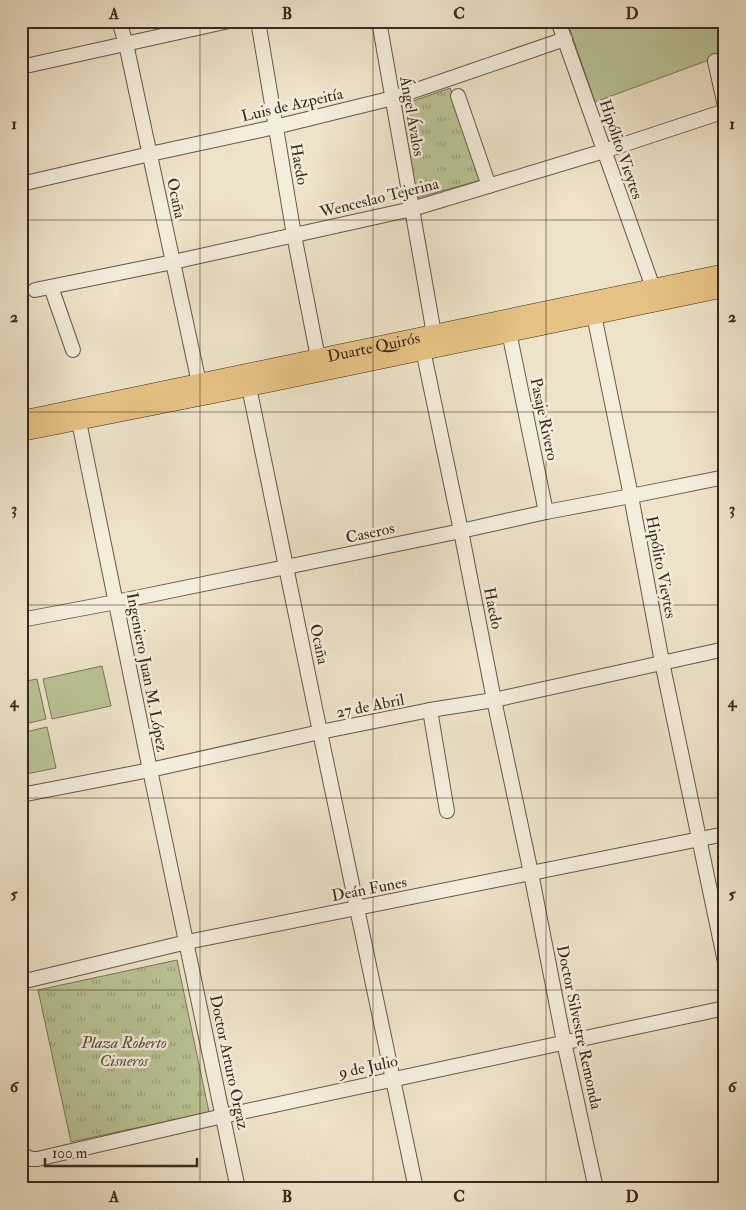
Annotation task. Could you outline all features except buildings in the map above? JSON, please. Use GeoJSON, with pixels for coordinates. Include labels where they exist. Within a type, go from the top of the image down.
{"type":"FeatureCollection","features":[{"type":"Feature","properties":{"kind":"main road","name":"Duarte Quirós"},"geometry":{"type":"LineString","coordinates":[[656,295],[725,273]]}},
{"type":"Feature","properties":{"kind":"main road","name":"Duarte Quirós"},"geometry":{"type":"LineString","coordinates":[[21,420],[78,415],[249,387],[319,365],[434,334],[591,308],[656,295],[725,288]]}},
{"type":"Feature","properties":{"kind":"main road","name":"Duarte Quirós"},"geometry":{"type":"LineString","coordinates":[[21,432],[199,383],[423,350],[509,332],[591,308]]}},
{"type":"Feature","properties":{"kind":"street","name":"Ocaña"},"geometry":{"type":"LineString","coordinates":[[119,21],[126,44],[199,383]]}},
{"type":"Feature","properties":{"kind":"street"},"geometry":{"type":"LineString","coordinates":[[21,67],[229,21]]}},
{"type":"Feature","properties":{"kind":"street","name":"Haedo"},"geometry":{"type":"LineString","coordinates":[[258,21],[294,235],[319,365]]}},
{"type":"Feature","properties":{"kind":"street","name":"Ángel Ávalos"},"geometry":{"type":"LineString","coordinates":[[379,21],[434,334]]}},
{"type":"Feature","properties":{"kind":"street","name":"Hipólito Vieytes"},"geometry":{"type":"LineString","coordinates":[[558,21],[656,295]]}},
{"type":"Feature","properties":{"kind":"street","name":"Luis de Azpeitía"},"geometry":{"type":"LineString","coordinates":[[21,184],[276,127],[393,98],[565,39]]}},
{"type":"Feature","properties":{"kind":"street"},"geometry":{"type":"LineString","coordinates":[[715,61],[725,106]]}},
{"type":"Feature","properties":{"kind":"street"},"geometry":{"type":"LineString","coordinates":[[458,96],[489,186]]}},
{"type":"Feature","properties":{"kind":"street","name":"Wenceslao Tejerina"},"geometry":{"type":"LineString","coordinates":[[35,290],[173,262],[412,209],[725,111]]}},
{"type":"Feature","properties":{"kind":"street"},"geometry":{"type":"LineString","coordinates":[[51,287],[73,350]]}},
{"type":"Feature","properties":{"kind":"street","name":"Hipólito Vieytes"},"geometry":{"type":"LineString","coordinates":[[591,308],[631,496],[698,839],[725,962]]}},
{"type":"Feature","properties":{"kind":"street","name":"Pasaje Rivero"},"geometry":{"type":"LineString","coordinates":[[509,332],[546,512]]}},
{"type":"Feature","properties":{"kind":"street","name":"Haedo"},"geometry":{"type":"LineString","coordinates":[[423,350],[531,873]]}},
{"type":"Feature","properties":{"kind":"street","name":"Ocaña"},"geometry":{"type":"LineString","coordinates":[[249,387],[416,1189]]}},
{"type":"Feature","properties":{"kind":"street","name":"Ingeniero Juan M. López"},"geometry":{"type":"LineString","coordinates":[[78,415],[187,942]]}},
{"type":"Feature","properties":{"kind":"street","name":"Caseros"},"geometry":{"type":"LineString","coordinates":[[21,620],[725,477]]}},
{"type":"Feature","properties":{"kind":"street","name":"27 de Abril"},"geometry":{"type":"LineString","coordinates":[[21,795],[150,770],[320,732],[430,710],[494,700],[725,649]]}},
{"type":"Feature","properties":{"kind":"street"},"geometry":{"type":"LineString","coordinates":[[430,710],[447,811]]}},
{"type":"Feature","properties":{"kind":"street","name":"Deán Funes"},"geometry":{"type":"LineString","coordinates":[[22,977],[725,834]]}},
{"type":"Feature","properties":{"kind":"street","name":"Doctor Silvestre Remonda"},"geometry":{"type":"LineString","coordinates":[[531,873],[564,1042],[596,1189]]}},
{"type":"Feature","properties":{"kind":"street","name":"Doctor Arturo Orgaz"},"geometry":{"type":"LineString","coordinates":[[187,942],[238,1189]]}},
{"type":"Feature","properties":{"kind":"street","name":"9 de Julio"},"geometry":{"type":"LineString","coordinates":[[21,1154],[31,1159],[37,1159],[223,1116],[725,1008]]}},
{"type":"Feature","properties":{"kind":"green space"},"geometry":{"type":"Polygon","coordinates":[[[567,21],[725,21],[725,54],[595,102],[567,21]]]}},
{"type":"Feature","properties":{"kind":"green space"},"geometry":{"type":"Polygon","coordinates":[[[450,88],[484,179],[417,198],[399,106],[450,88]]]}},
{"type":"Feature","properties":{"kind":"green space"},"geometry":{"type":"Polygon","coordinates":[[[102,666],[111,706],[52,719],[43,679],[102,666]]]}},
{"type":"Feature","properties":{"kind":"green space"},"geometry":{"type":"Polygon","coordinates":[[[37,679],[46,719],[21,725],[21,682],[37,679]]]}},
{"type":"Feature","properties":{"kind":"green space"},"geometry":{"type":"Polygon","coordinates":[[[47,727],[56,768],[21,775],[21,733],[47,727]]]}},
{"type":"Feature","properties":{"kind":"green space","name":"Plaza Roberto Cisneros"},"geometry":{"type":"Polygon","coordinates":[[[177,960],[209,1112],[71,1142],[38,990],[177,960]]]}}]}
